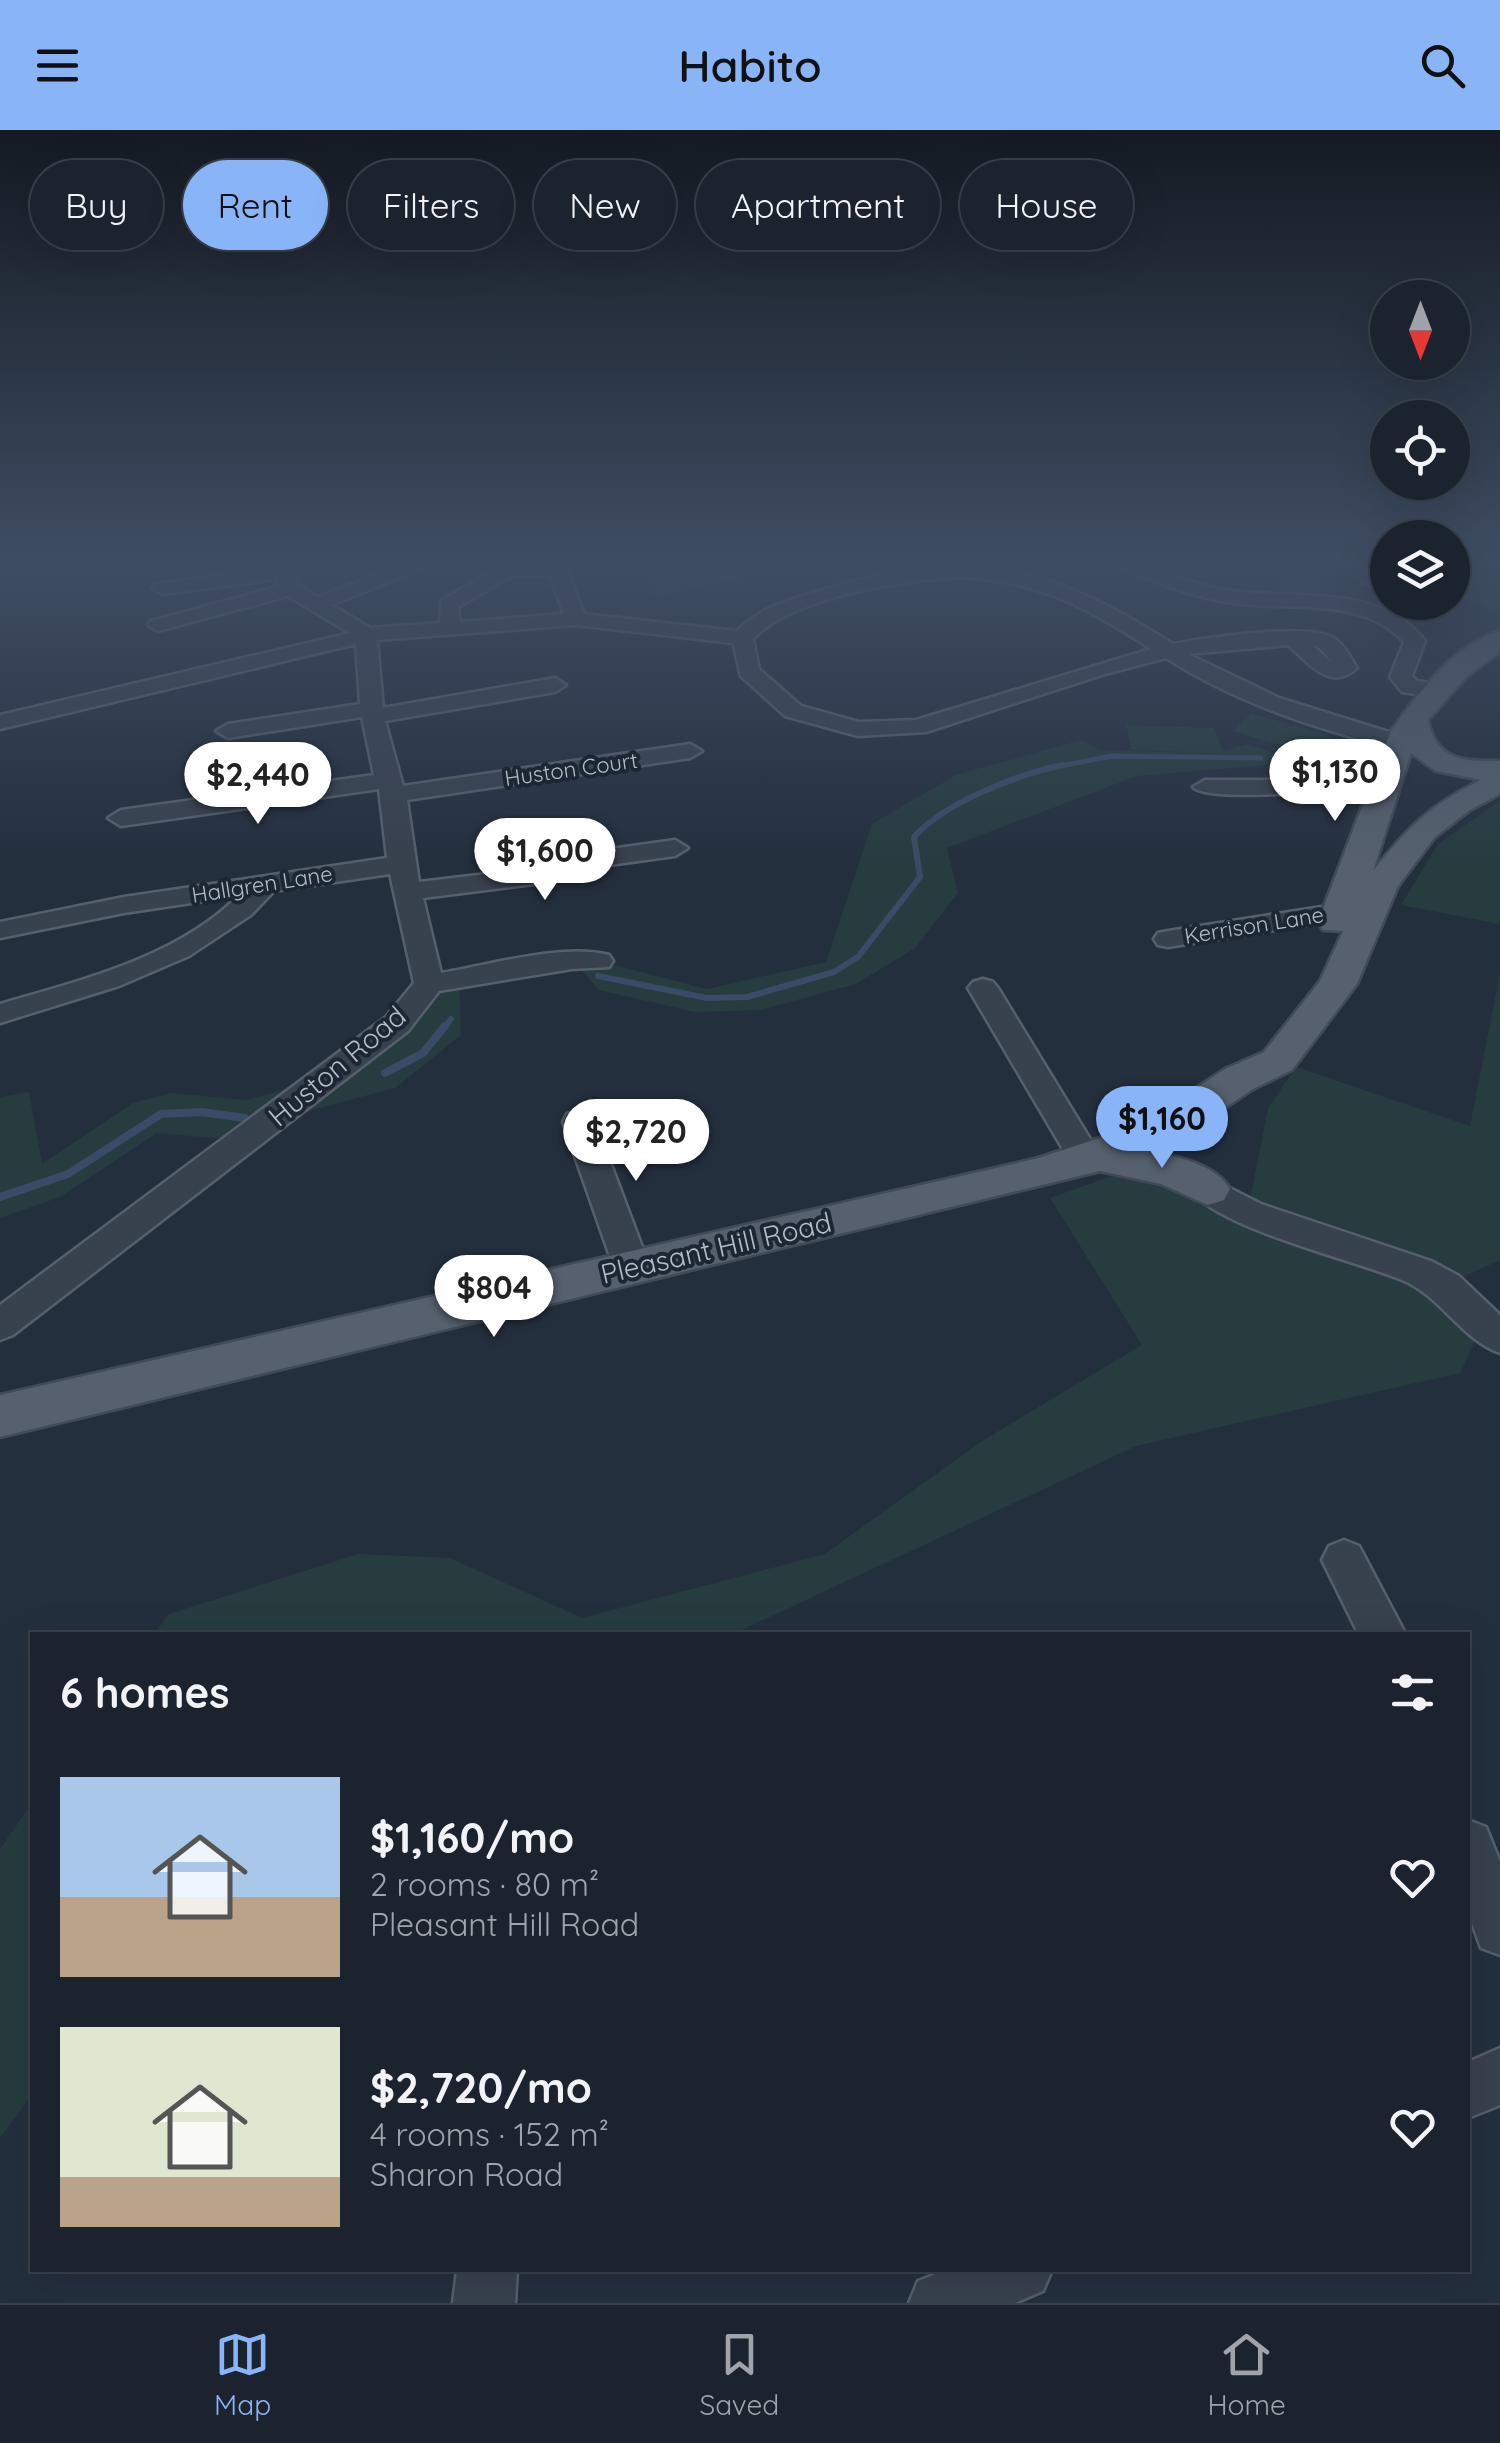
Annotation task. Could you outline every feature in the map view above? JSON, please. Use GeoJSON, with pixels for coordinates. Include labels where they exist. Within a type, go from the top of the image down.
{"type":"FeatureCollection","features":[{"type":"Feature","properties":{"kind":"main road","name":"Pleasant Hill Road"},"geometry":{"type":"LineString","coordinates":[[1240,1078],[1306,988],[1341,912],[1384,777],[1415,716],[1464,661]]}},
{"type":"Feature","properties":{"kind":"main road"},"geometry":{"type":"LineString","coordinates":[[1415,716],[1420,746],[1430,756],[1445,763],[1500,770]]}},
{"type":"Feature","properties":{"kind":"main road"},"geometry":{"type":"LineString","coordinates":[[1384,777],[1399,777],[1410,770],[1442,774],[1459,788],[1459,803]]}},
{"type":"Feature","properties":{"kind":"main road","name":"Pleasant Hill Road"},"geometry":{"type":"LineString","coordinates":[[0,1416],[1093,1158],[1154,1135],[1240,1078],[1278,1061],[1338,984],[1381,884],[1423,830],[1459,803],[1500,782]]}},
{"type":"Feature","properties":{"kind":"main road"},"geometry":{"type":"LineString","coordinates":[[1189,1115],[1188,1163],[1208,1189]]}},
{"type":"Feature","properties":{"kind":"main road"},"geometry":{"type":"LineString","coordinates":[[1093,1158],[1172,1171],[1208,1189]]}},
{"type":"Feature","properties":{"kind":"street"},"geometry":{"type":"LineString","coordinates":[[2,722],[256,661]]}},
{"type":"Feature","properties":{"kind":"street","name":"Huston Road"},"geometry":{"type":"LineString","coordinates":[[0,1325],[397,1024],[429,984],[404,878],[373,712],[368,661]]}},
{"type":"Feature","properties":{"kind":"street"},"geometry":{"type":"LineString","coordinates":[[747,661],[749,671],[794,711],[835,726],[894,730],[918,727],[1131,661]]}},
{"type":"Feature","properties":{"kind":"street"},"geometry":{"type":"LineString","coordinates":[[1188,661],[1232,687],[1268,701],[1415,716],[1410,687],[1401,677],[1407,661]]}},
{"type":"Feature","properties":{"kind":"street"},"geometry":{"type":"LineString","coordinates":[[228,731],[555,685]]}},
{"type":"Feature","properties":{"kind":"street","name":"Huston Court"},"geometry":{"type":"LineString","coordinates":[[121,818],[690,751]]}},
{"type":"Feature","properties":{"kind":"street"},"geometry":{"type":"LineString","coordinates":[[1205,787],[1278,787],[1384,777]]}},
{"type":"Feature","properties":{"kind":"street","name":"Hallgren Lane"},"geometry":{"type":"LineString","coordinates":[[0,930],[268,882],[542,875],[582,862],[675,848]]}},
{"type":"Feature","properties":{"kind":"street"},"geometry":{"type":"LineString","coordinates":[[0,1014],[153,964],[208,933],[250,903],[268,882]]}},
{"type":"Feature","properties":{"kind":"street","name":"Kerrison Lane"},"geometry":{"type":"LineString","coordinates":[[1168,939],[1341,912]]}},
{"type":"Feature","properties":{"kind":"street"},"geometry":{"type":"LineString","coordinates":[[429,984],[572,960],[599,961]]}},
{"type":"Feature","properties":{"kind":"street"},"geometry":{"type":"LineString","coordinates":[[983,988],[1093,1158]]}},
{"type":"Feature","properties":{"kind":"street"},"geometry":{"type":"LineString","coordinates":[[579,1122],[632,1268]]}},
{"type":"Feature","properties":{"kind":"street"},"geometry":{"type":"LineString","coordinates":[[1208,1189],[1249,1213],[1418,1271],[1446,1286],[1500,1338]]}},
{"type":"Feature","properties":{"kind":"street"},"geometry":{"type":"LineString","coordinates":[[1344,1560],[1381,1632]]}},
{"type":"Feature","properties":{"kind":"street"},"geometry":{"type":"LineString","coordinates":[[1470,1850],[1500,1929]]}},
{"type":"Feature","properties":{"kind":"street"},"geometry":{"type":"LineString","coordinates":[[1470,2089],[1500,2076]]}},
{"type":"Feature","properties":{"kind":"street"},"geometry":{"type":"LineString","coordinates":[[484,2303],[487,2272]]}},
{"type":"Feature","properties":{"kind":"street"},"geometry":{"type":"LineString","coordinates":[[940,2303],[1017,2272]]}},
{"type":"Feature","properties":{"kind":"green space"},"geometry":{"type":"Polygon","coordinates":[[[1251,713],[1336,738],[1318,757],[1233,731],[1251,713]]]}},
{"type":"Feature","properties":{"kind":"green space"},"geometry":{"type":"Polygon","coordinates":[[[1126,725],[1214,728],[1223,751],[1247,744],[1302,762],[1137,776],[947,848],[958,893],[915,948],[856,984],[760,1010],[695,1012],[599,990],[572,960],[599,961],[707,989],[826,962],[872,824],[956,775],[1081,740],[1101,750],[1215,753],[1132,750],[1126,725]]]}},
{"type":"Feature","properties":{"kind":"green space"},"geometry":{"type":"Polygon","coordinates":[[[1500,801],[1500,924],[1401,905],[1438,844],[1500,801]]]}},
{"type":"Feature","properties":{"kind":"green space"},"geometry":{"type":"Polygon","coordinates":[[[1500,973],[1500,1260],[1461,1278],[1369,1240],[1250,1200],[1268,1108],[1296,1067],[1470,1126],[1500,973]]]}},
{"type":"Feature","properties":{"kind":"green space"},"geometry":{"type":"Polygon","coordinates":[[[459,978],[461,1035],[395,1088],[274,1120],[247,1141],[157,1133],[60,1197],[0,1218],[0,1097],[29,1092],[42,1164],[133,1103],[170,1093],[246,1100],[328,1078],[429,984],[459,978]]]}},
{"type":"Feature","properties":{"kind":"green space"},"geometry":{"type":"Polygon","coordinates":[[[1141,1174],[1389,1269],[1480,1332],[1460,1373],[1136,1446],[737,1632],[155,1632],[169,1614],[358,1554],[450,1558],[582,1618],[825,1554],[982,1441],[1142,1345],[1050,1198],[1109,1177],[1141,1174]]]}},
{"type":"Feature","properties":{"kind":"green space"},"geometry":{"type":"Polygon","coordinates":[[[30,1806],[30,2098],[0,2138],[0,1849],[30,1806]]]}},
{"type":"Feature","properties":{"kind":"waterway"},"geometry":{"type":"LineString","coordinates":[[1056,767],[1112,756],[1261,758]]}},
{"type":"Feature","properties":{"kind":"waterway"},"geometry":{"type":"LineString","coordinates":[[1056,767],[1063,765]]}},
{"type":"Feature","properties":{"kind":"waterway"},"geometry":{"type":"LineString","coordinates":[[598,976],[707,998],[747,997],[834,972],[858,957],[920,877],[914,837],[962,802],[1025,775],[1056,767]]}},
{"type":"Feature","properties":{"kind":"waterway"},"geometry":{"type":"LineString","coordinates":[[1050,768],[1056,767]]}},
{"type":"Feature","properties":{"kind":"waterway"},"geometry":{"type":"LineString","coordinates":[[443,1029],[451,1019]]}},
{"type":"Feature","properties":{"kind":"waterway"},"geometry":{"type":"LineString","coordinates":[[385,1073],[423,1053],[445,1026]]}},
{"type":"Feature","properties":{"kind":"waterway"},"geometry":{"type":"LineString","coordinates":[[0,1197],[68,1174],[161,1114],[201,1112],[245,1118]]}}]}
